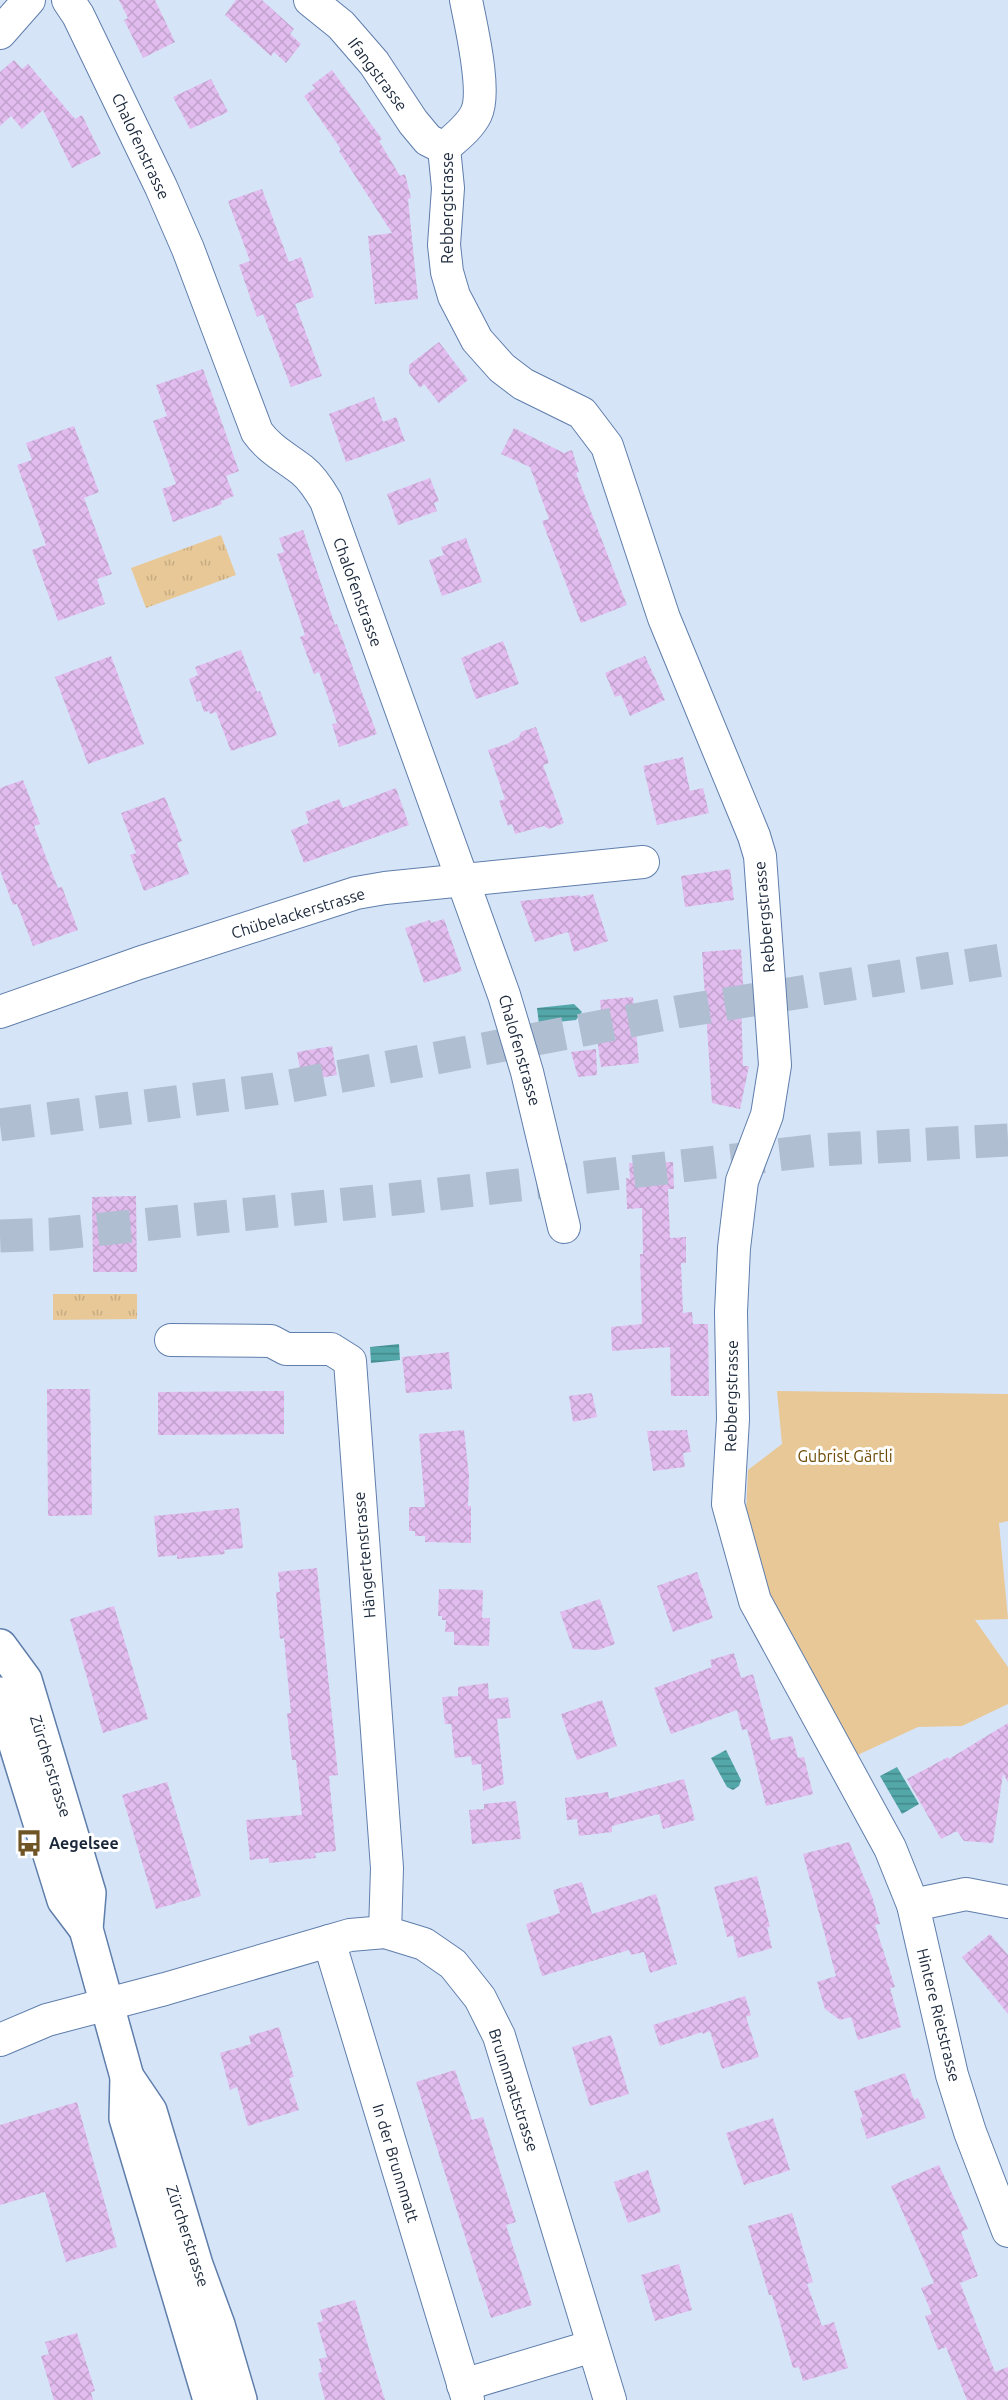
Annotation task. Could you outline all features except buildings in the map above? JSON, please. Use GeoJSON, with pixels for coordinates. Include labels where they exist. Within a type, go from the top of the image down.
{"type":"FeatureCollection","features":[{"type":"Feature","properties":{"kind":"main road","name":"Zürcherstrasse"},"geometry":{"type":"LineString","coordinates":[[0,1646],[25,1680],[89,1893],[86,1929]]}},
{"type":"Feature","properties":{"kind":"main road","name":"Zürcherstrasse"},"geometry":{"type":"LineString","coordinates":[[0,1694],[64,1900],[86,1929],[127,2077],[126,2118],[210,2400]]}},
{"type":"Feature","properties":{"kind":"main road","name":"Zürcherstrasse"},"geometry":{"type":"LineString","coordinates":[[127,2077],[150,2111],[196,2265],[218,2325],[240,2400]]}},
{"type":"Feature","properties":{"kind":"street"},"geometry":{"type":"LineString","coordinates":[[0,33],[29,0]]}},
{"type":"Feature","properties":{"kind":"street","name":"Chalofenstrasse"},"geometry":{"type":"LineString","coordinates":[[68,0],[78,15],[161,186],[188,249],[258,432],[266,444],[303,471],[326,501],[504,995],[524,1061],[564,1227]]}},
{"type":"Feature","properties":{"kind":"street","name":"Ifangstrasse"},"geometry":{"type":"LineString","coordinates":[[310,0],[341,25],[374,63],[413,122],[428,140],[444,148]]}},
{"type":"Feature","properties":{"kind":"street","name":"Rebbergstrasse"},"geometry":{"type":"LineString","coordinates":[[466,0],[480,87],[480,104],[471,123],[444,148],[448,188],[444,245],[447,272],[454,296],[477,340],[502,368],[523,384],[582,412],[607,447],[664,618],[754,836],[760,856],[775,1065],[767,1115],[742,1181],[734,1248],[731,1312],[733,1419],[728,1503],[755,1601],[864,1803]]}},
{"type":"Feature","properties":{"kind":"street","name":"Chübelackerstrasse"},"geometry":{"type":"LineString","coordinates":[[0,1012],[139,963],[356,893],[643,862]]}},
{"type":"Feature","properties":{"kind":"street","name":"Hängertenstrasse"},"geometry":{"type":"LineString","coordinates":[[171,1340],[271,1341],[286,1349],[331,1349],[350,1361],[387,1868],[384,1932]]}},
{"type":"Feature","properties":{"kind":"street","name":"Hintere Rietstrasse"},"geometry":{"type":"LineString","coordinates":[[864,1803],[890,1848],[913,1905],[952,2075],[970,2132],[1008,2231]]}},
{"type":"Feature","properties":{"kind":"street"},"geometry":{"type":"LineString","coordinates":[[913,1905],[966,1894],[1008,1902]]}},
{"type":"Feature","properties":{"kind":"street","name":"Brunnmattstrasse"},"geometry":{"type":"LineString","coordinates":[[0,2040],[47,2020],[165,1989],[350,1935],[384,1932],[424,1944],[453,1964],[480,1998],[499,2036],[610,2400]]}},
{"type":"Feature","properties":{"kind":"street","name":"In der Brunnmatt"},"geometry":{"type":"LineString","coordinates":[[329,1941],[465,2392],[593,2346]]}},
{"type":"Feature","properties":{"kind":"green space"},"geometry":{"type":"Polygon","coordinates":[[[221,535],[236,575],[146,608],[131,568],[221,535]]]}},
{"type":"Feature","properties":{"kind":"green space"},"geometry":{"type":"Polygon","coordinates":[[[53,1294],[137,1294],[137,1319],[53,1320],[53,1294]]]}},
{"type":"Feature","properties":{"kind":"green space","name":"Gubrist Gärtli"},"geometry":{"type":"Polygon","coordinates":[[[777,1391],[1008,1394],[1008,1521],[999,1523],[1008,1619],[975,1620],[1008,1667],[1008,1704],[962,1726],[918,1727],[849,1759],[762,1601],[745,1536],[748,1470],[782,1444],[777,1391]]]}},
{"type":"Feature","properties":{"kind":"shaded area"},"geometry":{"type":"Polygon","coordinates":[[[574,1004],[582,1012],[576,1020],[539,1024],[537,1008],[574,1004]]]}},
{"type":"Feature","properties":{"kind":"shaded area"},"geometry":{"type":"Polygon","coordinates":[[[399,1344],[400,1360],[371,1363],[370,1347],[399,1344]]]}},
{"type":"Feature","properties":{"kind":"shaded area"},"geometry":{"type":"Polygon","coordinates":[[[726,1750],[741,1780],[739,1786],[733,1790],[727,1787],[711,1758],[726,1750]]]}},
{"type":"Feature","properties":{"kind":"shaded area"},"geometry":{"type":"Polygon","coordinates":[[[897,1767],[919,1804],[902,1814],[880,1776],[897,1767]]]}},
{"type":"Feature","properties":{"kind":"tunnel"},"geometry":{"type":"LineString","coordinates":[[0,1125],[274,1089],[677,1012],[1008,959]]}},
{"type":"Feature","properties":{"kind":"tunnel"},"geometry":{"type":"LineString","coordinates":[[0,1236],[54,1234],[415,1197],[820,1150],[1008,1140]]}},
{"type":"Feature","properties":{"kind":"place","name":"Aegelsee"},"geometry":{"type":"Point","coordinates":[29,1843]}}]}
